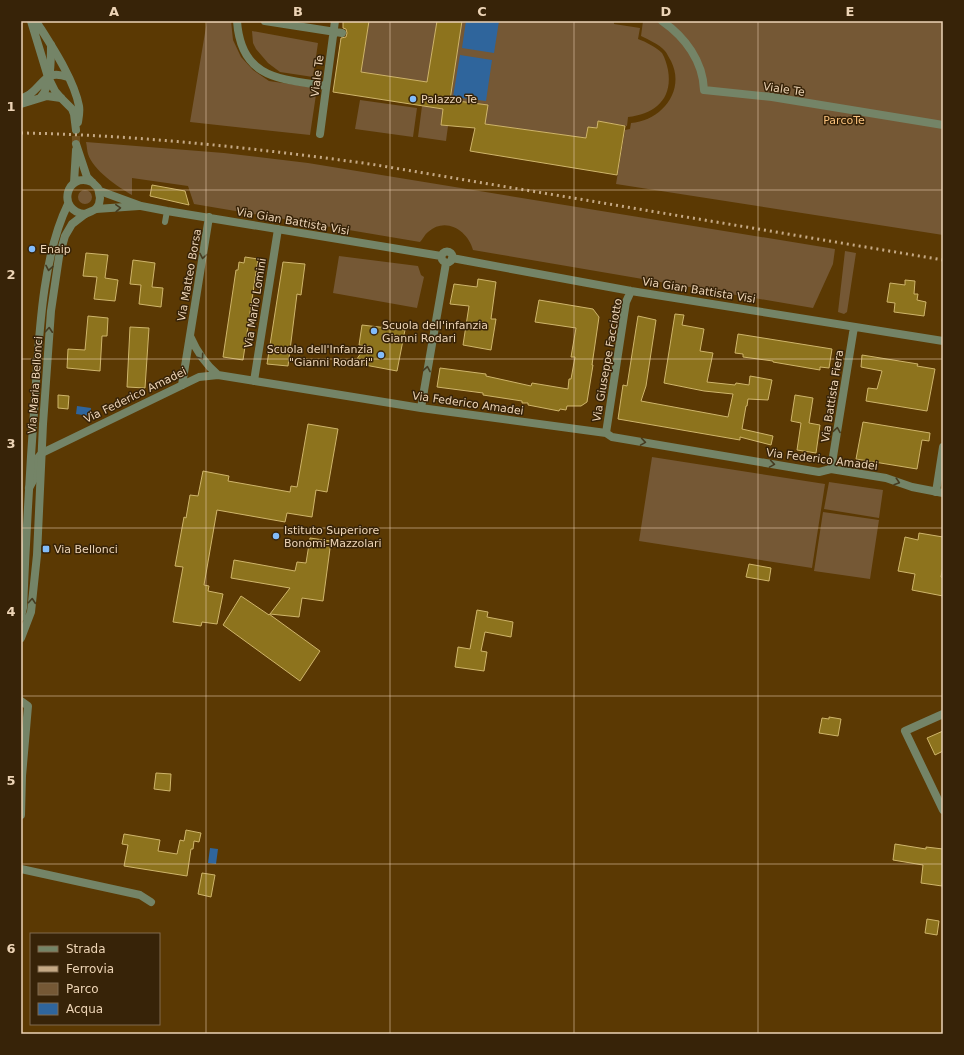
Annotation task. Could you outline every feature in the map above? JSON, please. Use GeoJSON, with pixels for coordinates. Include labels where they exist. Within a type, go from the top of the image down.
{"type":"FeatureCollection","features":[{"type":"Feature","properties":{"kind":"street"},"geometry":{"type":"LineString","coordinates":[[30,21],[48,76],[60,98],[72,109],[76,130],[79,107],[76,95],[51,45],[36,21]]}},
{"type":"Feature","properties":{"kind":"street"},"geometry":{"type":"LineString","coordinates":[[237,21],[239,42],[250,60],[258,68],[268,74],[280,78],[326,86]]}},
{"type":"Feature","properties":{"kind":"street"},"geometry":{"type":"LineString","coordinates":[[265,21],[338,33]]}},
{"type":"Feature","properties":{"kind":"street","name":"Viale Te"},"geometry":{"type":"LineString","coordinates":[[320,134],[326,86],[338,33],[335,21]]}},
{"type":"Feature","properties":{"kind":"street","name":"Viale Te"},"geometry":{"type":"LineString","coordinates":[[662,21],[679,34],[693,53],[703,79],[704,90],[772,97],[943,124]]}},
{"type":"Feature","properties":{"kind":"street"},"geometry":{"type":"LineString","coordinates":[[41,97],[47,89],[51,45]]}},
{"type":"Feature","properties":{"kind":"street"},"geometry":{"type":"LineString","coordinates":[[41,82],[43,59]]}},
{"type":"Feature","properties":{"kind":"street"},"geometry":{"type":"LineString","coordinates":[[21,99],[30,94],[48,76],[61,74],[68,77]]}},
{"type":"Feature","properties":{"kind":"street"},"geometry":{"type":"LineString","coordinates":[[21,104],[41,97],[48,96],[60,98]]}},
{"type":"Feature","properties":{"kind":"street","name":"Via Maria Bellonci"},"geometry":{"type":"LineString","coordinates":[[21,617],[23,608],[24,552],[39,346],[46,286],[54,239],[68,204],[67,195],[69,189],[74,183],[76,144],[87,177],[100,191]]}},
{"type":"Feature","properties":{"kind":"street"},"geometry":{"type":"LineString","coordinates":[[74,183],[82,180],[92,182]]}},
{"type":"Feature","properties":{"kind":"street"},"geometry":{"type":"LineString","coordinates":[[96,208],[100,200],[100,191]]}},
{"type":"Feature","properties":{"kind":"street","name":"Via Gian Battista Visi"},"geometry":{"type":"LineString","coordinates":[[100,191],[141,206],[168,211],[631,291],[943,341]]}},
{"type":"Feature","properties":{"kind":"street"},"geometry":{"type":"LineString","coordinates":[[68,204],[74,210],[85,214]]}},
{"type":"Feature","properties":{"kind":"street","name":"Via Gian Battista Visi"},"geometry":{"type":"LineString","coordinates":[[96,208],[141,206]]}},
{"type":"Feature","properties":{"kind":"street","name":"Via Maria Bellonci"},"geometry":{"type":"LineString","coordinates":[[21,638],[31,612],[37,555],[51,311],[59,257],[65,236],[72,224],[96,208]]}},
{"type":"Feature","properties":{"kind":"street","name":"Via Matteo Borsa"},"geometry":{"type":"LineString","coordinates":[[182,385],[209,218]]}},
{"type":"Feature","properties":{"kind":"street","name":"Via Mario Lomini"},"geometry":{"type":"LineString","coordinates":[[254,381],[278,229]]}},
{"type":"Feature","properties":{"kind":"street"},"geometry":{"type":"LineString","coordinates":[[421,408],[446,259]]}},
{"type":"Feature","properties":{"kind":"street","name":"Via Giuseppe Facciotto"},"geometry":{"type":"LineString","coordinates":[[606,433],[626,302],[631,291]]}},
{"type":"Feature","properties":{"kind":"street","name":"Via Battista Fiera"},"geometry":{"type":"LineString","coordinates":[[831,469],[854,327]]}},
{"type":"Feature","properties":{"kind":"street","name":"Via Matteo Borsa"},"geometry":{"type":"LineString","coordinates":[[190,336],[201,358],[207,366],[218,375]]}},
{"type":"Feature","properties":{"kind":"street","name":"Via Federico Amadei"},"geometry":{"type":"LineString","coordinates":[[42,453],[199,377],[218,375],[421,408],[606,433],[612,437],[819,472],[831,469],[886,478],[912,487],[940,493]]}},
{"type":"Feature","properties":{"kind":"street"},"geometry":{"type":"LineString","coordinates":[[940,493],[943,447]]}},
{"type":"Feature","properties":{"kind":"street"},"geometry":{"type":"LineString","coordinates":[[29,489],[34,477],[36,460],[42,453]]}},
{"type":"Feature","properties":{"kind":"street"},"geometry":{"type":"LineString","coordinates":[[21,702],[28,706],[22,776],[21,815]]}},
{"type":"Feature","properties":{"kind":"street"},"geometry":{"type":"LineString","coordinates":[[943,714],[905,731],[943,810]]}},
{"type":"Feature","properties":{"kind":"street"},"geometry":{"type":"LineString","coordinates":[[21,870],[140,895],[151,902]]}},
{"type":"Feature","properties":{"kind":"lane"},"geometry":{"type":"LineString","coordinates":[[166,222],[168,211]]}},
{"type":"Feature","properties":{"kind":"green space"},"geometry":{"type":"Polygon","coordinates":[[[207,21],[231,21],[233,40],[241,57],[253,70],[269,81],[317,88],[310,135],[190,122],[207,21]]]}},
{"type":"Feature","properties":{"kind":"green space"},"geometry":{"type":"Polygon","coordinates":[[[369,21],[437,21],[427,82],[361,72],[369,21]]]}},
{"type":"Feature","properties":{"kind":"green space"},"geometry":{"type":"Polygon","coordinates":[[[462,21],[614,21],[614,24],[640,28],[638,39],[657,49],[664,57],[668,70],[668,89],[665,97],[654,108],[638,115],[628,117],[627,126],[598,121],[597,128],[588,127],[586,138],[485,124],[450,100],[462,21]]]}},
{"type":"Feature","properties":{"kind":"green space","name":"ParcoTe"},"geometry":{"type":"Polygon","coordinates":[[[643,21],[943,21],[943,235],[616,184],[625,130],[630,129],[631,123],[652,117],[661,110],[673,93],[675,83],[675,72],[666,52],[657,44],[641,36],[643,21]]]}},
{"type":"Feature","properties":{"kind":"green space"},"geometry":{"type":"Polygon","coordinates":[[[252,31],[318,43],[313,77],[280,72],[268,63],[253,43],[252,31]]]}},
{"type":"Feature","properties":{"kind":"green space"},"geometry":{"type":"Polygon","coordinates":[[[360,100],[417,108],[413,137],[355,129],[360,100]]]}},
{"type":"Feature","properties":{"kind":"green space"},"geometry":{"type":"Polygon","coordinates":[[[422,106],[443,109],[441,125],[448,126],[446,141],[418,137],[422,106]]]}},
{"type":"Feature","properties":{"kind":"green space"},"geometry":{"type":"Polygon","coordinates":[[[86,142],[224,153],[308,163],[835,249],[833,264],[813,308],[473,250],[466,237],[461,232],[449,226],[442,225],[435,227],[427,233],[420,242],[194,204],[188,186],[132,178],[132,195],[113,183],[100,172],[88,154],[86,142]]]}},
{"type":"Feature","properties":{"kind":"green space"},"geometry":{"type":"Polygon","coordinates":[[[85,190],[90,192],[92,197],[90,202],[85,204],[80,202],[78,197],[80,192],[85,190]]]}},
{"type":"Feature","properties":{"kind":"green space"},"geometry":{"type":"Polygon","coordinates":[[[845,251],[856,253],[847,312],[844,314],[838,312],[845,251]]]}},
{"type":"Feature","properties":{"kind":"green space"},"geometry":{"type":"Polygon","coordinates":[[[339,256],[418,266],[421,275],[424,277],[417,308],[333,293],[339,256]]]}},
{"type":"Feature","properties":{"kind":"green space"},"geometry":{"type":"Polygon","coordinates":[[[652,457],[825,484],[812,568],[639,541],[652,457]]]}},
{"type":"Feature","properties":{"kind":"green space"},"geometry":{"type":"Polygon","coordinates":[[[829,482],[883,490],[879,518],[824,509],[829,482]]]}},
{"type":"Feature","properties":{"kind":"green space"},"geometry":{"type":"Polygon","coordinates":[[[823,512],[879,520],[870,579],[814,571],[823,512]]]}},
{"type":"Feature","properties":{"kind":"water"},"geometry":{"type":"Polygon","coordinates":[[[466,21],[499,21],[494,53],[462,48],[466,21]]]}},
{"type":"Feature","properties":{"kind":"water"},"geometry":{"type":"Polygon","coordinates":[[[460,55],[492,60],[486,101],[453,97],[460,55]]]}},
{"type":"Feature","properties":{"kind":"water"},"geometry":{"type":"Polygon","coordinates":[[[77,406],[91,408],[90,416],[76,414],[77,406]]]}},
{"type":"Feature","properties":{"kind":"water"},"geometry":{"type":"Polygon","coordinates":[[[210,848],[218,849],[216,864],[208,863],[210,848]]]}},
{"type":"Feature","properties":{"kind":"building","name":"Palazzo Te"},"geometry":{"type":"Polygon","coordinates":[[[343,21],[369,21],[361,72],[427,82],[437,21],[462,21],[450,100],[488,105],[485,124],[586,138],[588,127],[597,128],[598,121],[625,126],[617,175],[470,151],[475,128],[441,125],[443,109],[333,92],[341,38],[346,37],[347,33],[346,29],[343,28],[343,21]]]}},
{"type":"Feature","properties":{"kind":"building"},"geometry":{"type":"Polygon","coordinates":[[[152,185],[185,191],[189,205],[150,196],[152,185]]]}},
{"type":"Feature","properties":{"kind":"building"},"geometry":{"type":"Polygon","coordinates":[[[86,253],[108,255],[105,278],[118,280],[115,301],[94,299],[97,277],[83,276],[86,253]]]}},
{"type":"Feature","properties":{"kind":"building"},"geometry":{"type":"Polygon","coordinates":[[[245,257],[258,259],[243,360],[223,357],[236,270],[238,270],[239,262],[244,263],[245,257]]]}},
{"type":"Feature","properties":{"kind":"building"},"geometry":{"type":"Polygon","coordinates":[[[133,260],[155,263],[152,287],[163,288],[161,307],[139,304],[141,285],[130,284],[133,260]]]}},
{"type":"Feature","properties":{"kind":"building"},"geometry":{"type":"Polygon","coordinates":[[[283,262],[305,264],[301,295],[297,294],[288,366],[267,364],[283,262]]]}},
{"type":"Feature","properties":{"kind":"building"},"geometry":{"type":"Polygon","coordinates":[[[478,279],[496,282],[491,319],[496,319],[491,350],[463,345],[469,306],[450,304],[454,284],[477,287],[478,279]]]}},
{"type":"Feature","properties":{"kind":"building"},"geometry":{"type":"Polygon","coordinates":[[[905,280],[915,281],[914,294],[918,294],[917,300],[926,302],[924,316],[894,312],[895,303],[887,302],[890,283],[905,285],[905,280]]]}},
{"type":"Feature","properties":{"kind":"building"},"geometry":{"type":"Polygon","coordinates":[[[539,300],[593,309],[599,317],[587,402],[581,406],[567,406],[566,410],[560,409],[559,411],[528,405],[528,403],[522,403],[522,401],[483,395],[483,393],[437,387],[440,368],[486,374],[486,376],[531,386],[532,383],[568,389],[575,357],[571,357],[576,328],[535,322],[539,300]]]}},
{"type":"Feature","properties":{"kind":"building"},"geometry":{"type":"Polygon","coordinates":[[[675,314],[684,315],[682,325],[704,329],[700,351],[713,353],[707,382],[749,385],[750,376],[772,380],[768,400],[748,399],[742,429],[773,436],[771,445],[740,437],[740,440],[618,419],[623,385],[627,386],[638,316],[656,320],[646,386],[641,401],[728,417],[733,394],[704,391],[664,383],[675,314]]]}},
{"type":"Feature","properties":{"kind":"building"},"geometry":{"type":"Polygon","coordinates":[[[88,316],[108,318],[107,336],[102,336],[100,371],[67,368],[68,349],[85,350],[88,316]]]}},
{"type":"Feature","properties":{"kind":"building","name":"Scuola dell'Infanzia \"Gianni Rodari\""},"geometry":{"type":"Polygon","coordinates":[[[362,325],[405,330],[397,371],[354,363],[366,346],[359,345],[362,325]]]}},
{"type":"Feature","properties":{"kind":"building"},"geometry":{"type":"Polygon","coordinates":[[[130,327],[149,328],[145,388],[127,387],[130,327]]]}},
{"type":"Feature","properties":{"kind":"building"},"geometry":{"type":"Polygon","coordinates":[[[738,334],[832,349],[829,368],[820,367],[820,370],[743,357],[743,354],[735,353],[738,334]]]}},
{"type":"Feature","properties":{"kind":"building"},"geometry":{"type":"Polygon","coordinates":[[[862,355],[918,364],[917,366],[935,369],[927,411],[866,401],[868,388],[877,389],[882,371],[861,367],[862,355]]]}},
{"type":"Feature","properties":{"kind":"building"},"geometry":{"type":"Polygon","coordinates":[[[58,395],[69,396],[68,409],[58,408],[58,395]]]}},
{"type":"Feature","properties":{"kind":"building"},"geometry":{"type":"Polygon","coordinates":[[[795,395],[813,398],[809,423],[820,425],[816,453],[797,450],[801,423],[791,421],[795,395]]]}},
{"type":"Feature","properties":{"kind":"building"},"geometry":{"type":"Polygon","coordinates":[[[863,422],[930,433],[929,441],[922,440],[917,469],[856,459],[863,422]]]}},
{"type":"Feature","properties":{"kind":"building"},"geometry":{"type":"Polygon","coordinates":[[[308,424],[338,429],[327,492],[316,490],[312,517],[287,513],[285,522],[217,510],[204,585],[209,586],[208,591],[223,594],[217,624],[202,622],[201,626],[173,622],[183,567],[175,566],[184,517],[186,518],[190,495],[198,496],[203,471],[229,476],[228,481],[290,492],[291,486],[297,487],[308,424]]]}},
{"type":"Feature","properties":{"kind":"building"},"geometry":{"type":"Polygon","coordinates":[[[919,533],[943,537],[943,566],[941,577],[943,578],[943,596],[912,590],[915,574],[898,571],[905,537],[918,540],[919,533]]]}},
{"type":"Feature","properties":{"kind":"building"},"geometry":{"type":"Polygon","coordinates":[[[310,538],[331,541],[323,601],[302,598],[299,617],[270,614],[290,588],[231,578],[234,560],[295,571],[297,562],[306,563],[310,538]]]}},
{"type":"Feature","properties":{"kind":"building"},"geometry":{"type":"Polygon","coordinates":[[[749,564],[771,568],[769,581],[746,577],[749,564]]]}},
{"type":"Feature","properties":{"kind":"building"},"geometry":{"type":"Polygon","coordinates":[[[241,596],[269,614],[320,651],[300,681],[223,625],[241,596]]]}},
{"type":"Feature","properties":{"kind":"building"},"geometry":{"type":"Polygon","coordinates":[[[477,610],[488,612],[487,617],[513,622],[511,637],[485,632],[481,651],[487,652],[484,671],[455,667],[458,647],[470,649],[477,610]]]}},
{"type":"Feature","properties":{"kind":"building"},"geometry":{"type":"Polygon","coordinates":[[[829,717],[841,719],[838,736],[819,733],[822,718],[829,719],[829,717]]]}},
{"type":"Feature","properties":{"kind":"building"},"geometry":{"type":"Polygon","coordinates":[[[943,731],[943,751],[935,755],[927,738],[943,731]]]}},
{"type":"Feature","properties":{"kind":"building"},"geometry":{"type":"Polygon","coordinates":[[[156,773],[171,774],[170,791],[154,789],[156,773]]]}},
{"type":"Feature","properties":{"kind":"building"},"geometry":{"type":"Polygon","coordinates":[[[186,830],[201,833],[199,842],[194,841],[193,849],[191,849],[187,876],[124,866],[128,845],[122,844],[124,834],[160,840],[158,851],[177,854],[180,840],[184,841],[186,830]]]}},
{"type":"Feature","properties":{"kind":"building"},"geometry":{"type":"Polygon","coordinates":[[[895,844],[926,849],[926,847],[943,849],[942,886],[921,883],[923,865],[893,860],[895,844]]]}},
{"type":"Feature","properties":{"kind":"building"},"geometry":{"type":"Polygon","coordinates":[[[202,873],[215,875],[211,897],[198,894],[202,873]]]}},
{"type":"Feature","properties":{"kind":"building"},"geometry":{"type":"Polygon","coordinates":[[[927,919],[939,921],[937,935],[925,933],[927,919]]]}},
{"type":"Feature","properties":{"kind":"tunnel"},"geometry":{"type":"LineString","coordinates":[[76,130],[76,144]]}},
{"type":"Feature","properties":{"kind":"railway"},"geometry":{"type":"LineString","coordinates":[[21,133],[152,139],[370,164],[943,260]]}},
{"type":"Feature","properties":{"kind":"place","name":"Palazzo Te"},"geometry":{"type":"Point","coordinates":[413,99]}},
{"type":"Feature","properties":{"kind":"place","name":"Enaip"},"geometry":{"type":"Point","coordinates":[32,249]}},
{"type":"Feature","properties":{"kind":"place","name":"Scuola dell'infanzia Gianni Rodari"},"geometry":{"type":"Point","coordinates":[374,331]}},
{"type":"Feature","properties":{"kind":"place","name":"Scuola dell'Infanzia \"Gianni Rodari\""},"geometry":{"type":"Point","coordinates":[381,355]}},
{"type":"Feature","properties":{"kind":"place","name":"Istituto Superiore Bonomi-Mazzolari"},"geometry":{"type":"Point","coordinates":[276,536]}},
{"type":"Feature","properties":{"kind":"place","name":"Via Bellonci"},"geometry":{"type":"Point","coordinates":[46,549]}}]}
